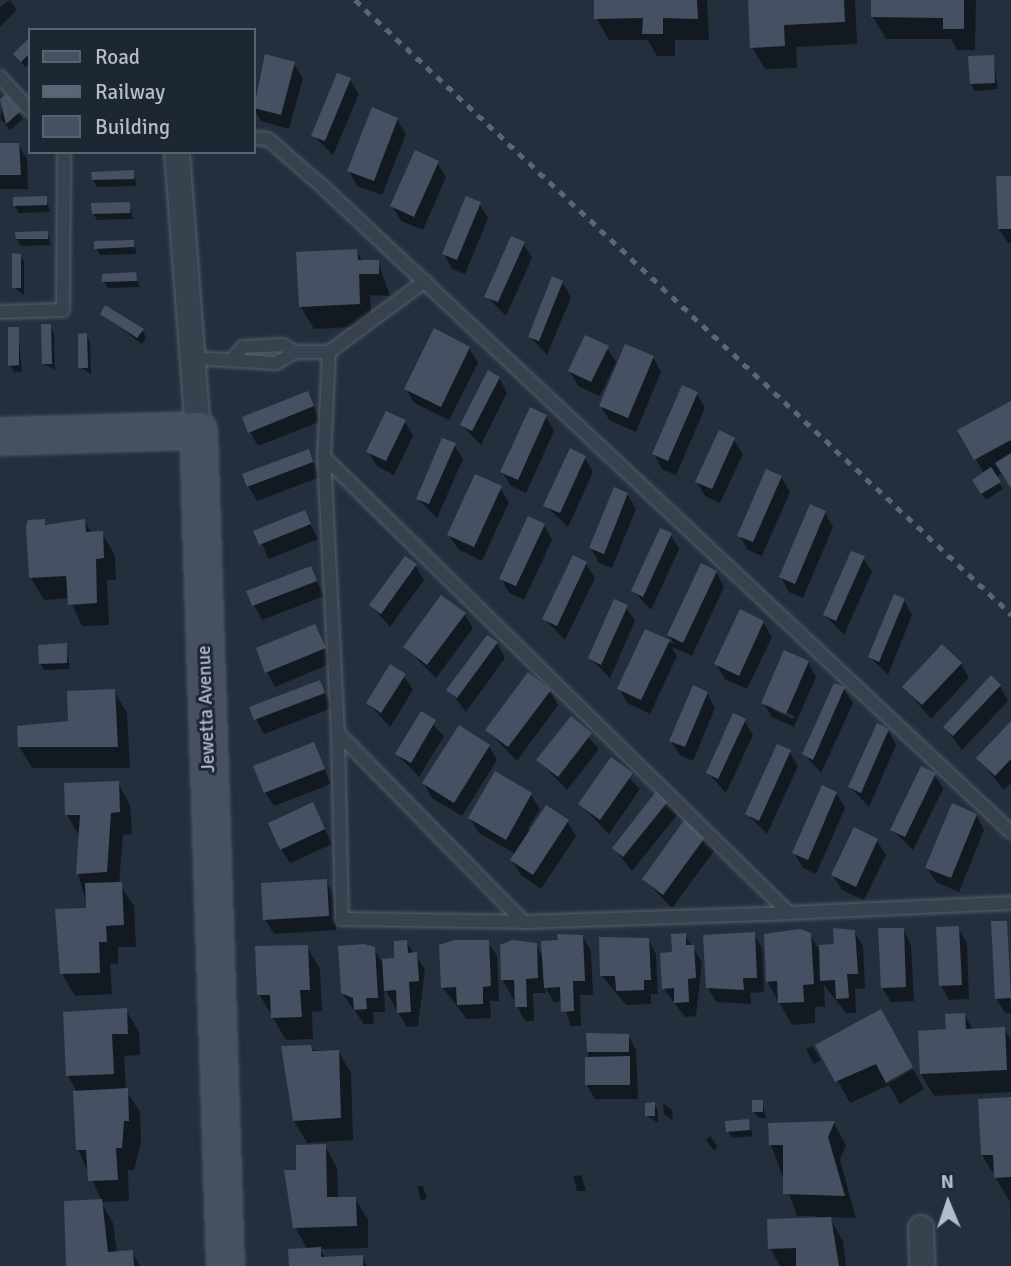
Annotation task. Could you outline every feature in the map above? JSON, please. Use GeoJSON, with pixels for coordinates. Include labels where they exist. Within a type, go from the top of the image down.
{"type":"FeatureCollection","features":[{"type":"Feature","properties":{"kind":"street","name":"Jewetta Avenue"},"geometry":{"type":"LineString","coordinates":[[177,154],[198,430],[225,1266]]}},
{"type":"Feature","properties":{"kind":"street"},"geometry":{"type":"LineString","coordinates":[[0,436],[198,430]]}},
{"type":"Feature","properties":{"kind":"street"},"geometry":{"type":"LineString","coordinates":[[921,1228],[922,1266]]}},
{"type":"Feature","properties":{"kind":"lane"},"geometry":{"type":"LineString","coordinates":[[0,77],[28,108]]}},
{"type":"Feature","properties":{"kind":"lane"},"geometry":{"type":"LineString","coordinates":[[256,138],[268,139],[425,281],[1011,831]]}},
{"type":"Feature","properties":{"kind":"lane"},"geometry":{"type":"LineString","coordinates":[[0,312],[63,310],[64,154]]}},
{"type":"Feature","properties":{"kind":"lane"},"geometry":{"type":"LineString","coordinates":[[192,358],[233,358],[243,365],[283,362],[295,352],[329,352],[425,281]]}},
{"type":"Feature","properties":{"kind":"lane"},"geometry":{"type":"LineString","coordinates":[[329,352],[324,457],[338,733],[342,919],[524,922],[1011,903]]}},
{"type":"Feature","properties":{"kind":"lane"},"geometry":{"type":"LineString","coordinates":[[324,457],[789,913]]}},
{"type":"Feature","properties":{"kind":"lane"},"geometry":{"type":"LineString","coordinates":[[338,733],[524,922]]}},
{"type":"Feature","properties":{"kind":"building"},"geometry":{"type":"Polygon","coordinates":[[[594,0],[697,0],[698,19],[663,18],[663,34],[642,34],[643,18],[594,19],[594,0]]]}},
{"type":"Feature","properties":{"kind":"building"},"geometry":{"type":"Polygon","coordinates":[[[748,0],[844,0],[845,22],[784,25],[785,46],[750,48],[748,0]]]}},
{"type":"Feature","properties":{"kind":"building"},"geometry":{"type":"Polygon","coordinates":[[[871,0],[964,0],[964,29],[943,29],[943,18],[871,17],[871,0]]]}},
{"type":"Feature","properties":{"kind":"building"},"geometry":{"type":"Polygon","coordinates":[[[28,39],[28,55],[21,62],[13,54],[28,39]]]}},
{"type":"Feature","properties":{"kind":"building"},"geometry":{"type":"Polygon","coordinates":[[[265,54],[295,62],[281,115],[256,109],[265,54]]]}},
{"type":"Feature","properties":{"kind":"building"},"geometry":{"type":"Polygon","coordinates":[[[994,55],[995,83],[970,84],[968,56],[994,55]]]}},
{"type":"Feature","properties":{"kind":"building"},"geometry":{"type":"Polygon","coordinates":[[[337,73],[351,78],[325,141],[311,136],[337,73]]]}},
{"type":"Feature","properties":{"kind":"building"},"geometry":{"type":"Polygon","coordinates":[[[6,94],[21,111],[6,124],[0,99],[6,94]]]}},
{"type":"Feature","properties":{"kind":"building"},"geometry":{"type":"Polygon","coordinates":[[[372,107],[398,118],[374,181],[347,171],[372,107]]]}},
{"type":"Feature","properties":{"kind":"building"},"geometry":{"type":"Polygon","coordinates":[[[0,143],[19,143],[21,175],[0,175],[0,143]]]}},
{"type":"Feature","properties":{"kind":"building"},"geometry":{"type":"Polygon","coordinates":[[[415,150],[439,161],[414,217],[390,206],[415,150]]]}},
{"type":"Feature","properties":{"kind":"building"},"geometry":{"type":"Polygon","coordinates":[[[134,170],[134,179],[92,180],[91,172],[134,170]]]}},
{"type":"Feature","properties":{"kind":"building"},"geometry":{"type":"Polygon","coordinates":[[[996,176],[1011,176],[1011,229],[998,229],[996,176]]]}},
{"type":"Feature","properties":{"kind":"building"},"geometry":{"type":"Polygon","coordinates":[[[47,196],[47,205],[13,206],[13,197],[47,196]]]}},
{"type":"Feature","properties":{"kind":"building"},"geometry":{"type":"Polygon","coordinates":[[[466,196],[481,202],[457,260],[442,254],[466,196]]]}},
{"type":"Feature","properties":{"kind":"building"},"geometry":{"type":"Polygon","coordinates":[[[130,202],[130,213],[92,214],[91,203],[130,202]]]}},
{"type":"Feature","properties":{"kind":"building"},"geometry":{"type":"Polygon","coordinates":[[[48,231],[48,239],[16,239],[15,232],[48,231]]]}},
{"type":"Feature","properties":{"kind":"building"},"geometry":{"type":"Polygon","coordinates":[[[511,236],[525,242],[498,302],[484,297],[511,236]]]}},
{"type":"Feature","properties":{"kind":"building"},"geometry":{"type":"Polygon","coordinates":[[[134,240],[134,247],[94,249],[94,241],[134,240]]]}},
{"type":"Feature","properties":{"kind":"building"},"geometry":{"type":"Polygon","coordinates":[[[357,249],[358,260],[379,260],[379,274],[359,274],[360,304],[299,307],[296,252],[357,249]]]}},
{"type":"Feature","properties":{"kind":"building"},"geometry":{"type":"Polygon","coordinates":[[[12,253],[21,254],[21,288],[12,288],[12,253]]]}},
{"type":"Feature","properties":{"kind":"building"},"geometry":{"type":"Polygon","coordinates":[[[136,272],[137,281],[102,282],[102,274],[136,272]]]}},
{"type":"Feature","properties":{"kind":"building"},"geometry":{"type":"Polygon","coordinates":[[[552,276],[563,281],[539,341],[528,337],[552,276]]]}},
{"type":"Feature","properties":{"kind":"building"},"geometry":{"type":"Polygon","coordinates":[[[105,305],[144,329],[137,338],[100,314],[105,305]]]}},
{"type":"Feature","properties":{"kind":"building"},"geometry":{"type":"Polygon","coordinates":[[[41,324],[51,324],[52,364],[42,364],[41,324]]]}},
{"type":"Feature","properties":{"kind":"building"},"geometry":{"type":"Polygon","coordinates":[[[8,327],[19,327],[19,365],[8,366],[8,327]]]}},
{"type":"Feature","properties":{"kind":"building"},"geometry":{"type":"Polygon","coordinates":[[[434,328],[470,347],[441,407],[404,389],[434,328]]]}},
{"type":"Feature","properties":{"kind":"building"},"geometry":{"type":"Polygon","coordinates":[[[87,333],[88,368],[78,368],[78,334],[87,333]]]}},
{"type":"Feature","properties":{"kind":"building"},"geometry":{"type":"Polygon","coordinates":[[[585,335],[609,346],[591,382],[568,371],[585,335]]]}},
{"type":"Feature","properties":{"kind":"building"},"geometry":{"type":"Polygon","coordinates":[[[625,344],[654,356],[628,418],[599,406],[625,344]]]}},
{"type":"Feature","properties":{"kind":"building"},"geometry":{"type":"Polygon","coordinates":[[[488,370],[500,377],[472,431],[460,425],[488,370]]]}},
{"type":"Feature","properties":{"kind":"building"},"geometry":{"type":"Polygon","coordinates":[[[682,385],[698,392],[668,461],[652,454],[682,385]]]}},
{"type":"Feature","properties":{"kind":"building"},"geometry":{"type":"Polygon","coordinates":[[[308,391],[314,406],[248,433],[242,417],[308,391]]]}},
{"type":"Feature","properties":{"kind":"building"},"geometry":{"type":"Polygon","coordinates":[[[1011,401],[1011,440],[974,460],[957,430],[1011,401]]]}},
{"type":"Feature","properties":{"kind":"building"},"geometry":{"type":"Polygon","coordinates":[[[530,407],[547,415],[518,480],[500,472],[530,407]]]}},
{"type":"Feature","properties":{"kind":"building"},"geometry":{"type":"Polygon","coordinates":[[[386,411],[406,420],[386,461],[366,452],[386,411]]]}},
{"type":"Feature","properties":{"kind":"building"},"geometry":{"type":"Polygon","coordinates":[[[719,430],[735,438],[712,489],[695,482],[719,430]]]}},
{"type":"Feature","properties":{"kind":"building"},"geometry":{"type":"Polygon","coordinates":[[[442,438],[456,443],[429,504],[416,499],[442,438]]]}},
{"type":"Feature","properties":{"kind":"building"},"geometry":{"type":"Polygon","coordinates":[[[570,448],[586,456],[560,513],[543,506],[570,448]]]}},
{"type":"Feature","properties":{"kind":"building"},"geometry":{"type":"Polygon","coordinates":[[[309,449],[313,462],[247,487],[242,474],[309,449]]]}},
{"type":"Feature","properties":{"kind":"building"},"geometry":{"type":"Polygon","coordinates":[[[1011,453],[1011,488],[995,463],[1011,453]]]}},
{"type":"Feature","properties":{"kind":"building"},"geometry":{"type":"Polygon","coordinates":[[[991,467],[1001,482],[981,494],[972,480],[991,467]]]}},
{"type":"Feature","properties":{"kind":"building"},"geometry":{"type":"Polygon","coordinates":[[[766,469],[782,476],[753,542],[737,536],[766,469]]]}},
{"type":"Feature","properties":{"kind":"building"},"geometry":{"type":"Polygon","coordinates":[[[475,474],[502,486],[474,547],[447,535],[475,474]]]}},
{"type":"Feature","properties":{"kind":"building"},"geometry":{"type":"Polygon","coordinates":[[[614,487],[628,493],[604,554],[589,548],[614,487]]]}},
{"type":"Feature","properties":{"kind":"building"},"geometry":{"type":"Polygon","coordinates":[[[810,504],[826,511],[795,584],[779,577],[810,504]]]}},
{"type":"Feature","properties":{"kind":"building"},"geometry":{"type":"Polygon","coordinates":[[[305,510],[311,524],[259,545],[253,531],[305,510]]]}},
{"type":"Feature","properties":{"kind":"building"},"geometry":{"type":"Polygon","coordinates":[[[528,516],[545,524],[516,586],[499,579],[528,516]]]}},
{"type":"Feature","properties":{"kind":"building"},"geometry":{"type":"Polygon","coordinates":[[[45,519],[45,525],[85,519],[86,532],[103,531],[104,558],[96,559],[97,603],[68,605],[66,576],[29,578],[26,527],[28,520],[45,519]]]}},
{"type":"Feature","properties":{"kind":"building"},"geometry":{"type":"Polygon","coordinates":[[[660,528],[672,533],[643,597],[631,591],[660,528]]]}},
{"type":"Feature","properties":{"kind":"building"},"geometry":{"type":"Polygon","coordinates":[[[851,551],[865,556],[836,621],[823,615],[851,551]]]}},
{"type":"Feature","properties":{"kind":"building"},"geometry":{"type":"Polygon","coordinates":[[[573,555],[587,562],[557,626],[542,619],[573,555]]]}},
{"type":"Feature","properties":{"kind":"building"},"geometry":{"type":"Polygon","coordinates":[[[405,556],[417,564],[381,614],[369,605],[405,556]]]}},
{"type":"Feature","properties":{"kind":"building"},"geometry":{"type":"Polygon","coordinates":[[[701,563],[717,571],[683,643],[667,635],[701,563]]]}},
{"type":"Feature","properties":{"kind":"building"},"geometry":{"type":"Polygon","coordinates":[[[311,566],[317,581],[252,606],[246,591],[311,566]]]}},
{"type":"Feature","properties":{"kind":"building"},"geometry":{"type":"Polygon","coordinates":[[[894,594],[905,599],[879,662],[868,657],[894,594]]]}},
{"type":"Feature","properties":{"kind":"building"},"geometry":{"type":"Polygon","coordinates":[[[441,595],[466,613],[427,665],[403,647],[441,595]]]}},
{"type":"Feature","properties":{"kind":"building"},"geometry":{"type":"Polygon","coordinates":[[[614,599],[628,605],[601,665],[588,658],[614,599]]]}},
{"type":"Feature","properties":{"kind":"building"},"geometry":{"type":"Polygon","coordinates":[[[740,609],[764,621],[739,676],[714,664],[740,609]]]}},
{"type":"Feature","properties":{"kind":"building"},"geometry":{"type":"Polygon","coordinates":[[[315,624],[326,648],[265,673],[256,648],[315,624]]]}},
{"type":"Feature","properties":{"kind":"building"},"geometry":{"type":"Polygon","coordinates":[[[645,629],[670,640],[641,700],[617,689],[645,629]]]}},
{"type":"Feature","properties":{"kind":"building"},"geometry":{"type":"Polygon","coordinates":[[[487,635],[498,642],[457,698],[446,690],[487,635]]]}},
{"type":"Feature","properties":{"kind":"building"},"geometry":{"type":"Polygon","coordinates":[[[67,643],[67,663],[39,664],[38,645],[67,643]]]}},
{"type":"Feature","properties":{"kind":"building"},"geometry":{"type":"Polygon","coordinates":[[[942,644],[962,663],[922,705],[902,687],[942,644]]]}},
{"type":"Feature","properties":{"kind":"building"},"geometry":{"type":"Polygon","coordinates":[[[784,650],[809,661],[786,714],[761,703],[784,650]]]}},
{"type":"Feature","properties":{"kind":"building"},"geometry":{"type":"Polygon","coordinates":[[[390,664],[406,674],[381,713],[366,703],[390,664]]]}},
{"type":"Feature","properties":{"kind":"building"},"geometry":{"type":"Polygon","coordinates":[[[528,672],[551,690],[508,747],[485,730],[528,672]]]}},
{"type":"Feature","properties":{"kind":"building"},"geometry":{"type":"Polygon","coordinates":[[[991,675],[1001,685],[953,736],[943,727],[991,675]]]}},
{"type":"Feature","properties":{"kind":"building"},"geometry":{"type":"Polygon","coordinates":[[[320,680],[325,693],[254,720],[249,707],[320,680]]]}},
{"type":"Feature","properties":{"kind":"building"},"geometry":{"type":"Polygon","coordinates":[[[834,683],[845,687],[813,760],[802,754],[834,683]]]}},
{"type":"Feature","properties":{"kind":"building"},"geometry":{"type":"Polygon","coordinates":[[[693,685],[708,692],[685,747],[669,741],[693,685]]]}},
{"type":"Feature","properties":{"kind":"building"},"geometry":{"type":"Polygon","coordinates":[[[115,689],[118,747],[18,747],[17,726],[68,721],[67,691],[115,689]]]}},
{"type":"Feature","properties":{"kind":"building"},"geometry":{"type":"Polygon","coordinates":[[[421,711],[436,720],[411,763],[395,754],[421,711]]]}},
{"type":"Feature","properties":{"kind":"building"},"geometry":{"type":"Polygon","coordinates":[[[733,713],[746,719],[718,779],[706,773],[733,713]]]}},
{"type":"Feature","properties":{"kind":"building"},"geometry":{"type":"Polygon","coordinates":[[[571,716],[592,733],[558,777],[536,760],[571,716]]]}},
{"type":"Feature","properties":{"kind":"building"},"geometry":{"type":"Polygon","coordinates":[[[1011,721],[1011,759],[995,776],[976,758],[1011,721]]]}},
{"type":"Feature","properties":{"kind":"building"},"geometry":{"type":"Polygon","coordinates":[[[877,723],[889,729],[861,793],[848,787],[877,723]]]}},
{"type":"Feature","properties":{"kind":"building"},"geometry":{"type":"Polygon","coordinates":[[[459,725],[490,745],[454,803],[422,783],[459,725]]]}},
{"type":"Feature","properties":{"kind":"building"},"geometry":{"type":"Polygon","coordinates":[[[314,742],[325,769],[264,793],[253,766],[314,742]]]}},
{"type":"Feature","properties":{"kind":"building"},"geometry":{"type":"Polygon","coordinates":[[[777,744],[791,750],[759,821],[745,814],[777,744]]]}},
{"type":"Feature","properties":{"kind":"building"},"geometry":{"type":"Polygon","coordinates":[[[611,757],[633,773],[600,820],[578,804],[611,757]]]}},
{"type":"Feature","properties":{"kind":"building"},"geometry":{"type":"Polygon","coordinates":[[[921,766],[936,773],[905,837],[890,830],[921,766]]]}},
{"type":"Feature","properties":{"kind":"building"},"geometry":{"type":"Polygon","coordinates":[[[495,771],[532,793],[506,840],[468,818],[495,771]]]}},
{"type":"Feature","properties":{"kind":"building"},"geometry":{"type":"Polygon","coordinates":[[[119,781],[120,812],[111,813],[107,872],[76,874],[80,815],[65,815],[64,783],[119,781]]]}},
{"type":"Feature","properties":{"kind":"building"},"geometry":{"type":"Polygon","coordinates":[[[822,785],[837,792],[808,860],[792,853],[822,785]]]}},
{"type":"Feature","properties":{"kind":"building"},"geometry":{"type":"Polygon","coordinates":[[[658,789],[670,799],[623,857],[612,848],[658,789]]]}},
{"type":"Feature","properties":{"kind":"building"},"geometry":{"type":"Polygon","coordinates":[[[313,802],[325,829],[280,850],[268,823],[313,802]]]}},
{"type":"Feature","properties":{"kind":"building"},"geometry":{"type":"Polygon","coordinates":[[[952,803],[977,814],[951,878],[925,868],[952,803]]]}},
{"type":"Feature","properties":{"kind":"building"},"geometry":{"type":"Polygon","coordinates":[[[546,805],[569,820],[533,875],[510,860],[546,805]]]}},
{"type":"Feature","properties":{"kind":"building"},"geometry":{"type":"Polygon","coordinates":[[[685,819],[706,836],[663,895],[642,879],[685,819]]]}},
{"type":"Feature","properties":{"kind":"building"},"geometry":{"type":"Polygon","coordinates":[[[854,827],[878,839],[856,887],[831,875],[854,827]]]}},
{"type":"Feature","properties":{"kind":"building"},"geometry":{"type":"Polygon","coordinates":[[[327,879],[329,916],[263,920],[261,883],[327,879]]]}},
{"type":"Feature","properties":{"kind":"building"},"geometry":{"type":"Polygon","coordinates":[[[122,882],[124,925],[106,926],[107,942],[99,942],[100,973],[60,974],[55,909],[86,908],[85,883],[122,882]]]}},
{"type":"Feature","properties":{"kind":"building"},"geometry":{"type":"Polygon","coordinates":[[[991,921],[1007,921],[1011,998],[995,999],[991,921]]]}},
{"type":"Feature","properties":{"kind":"building"},"geometry":{"type":"Polygon","coordinates":[[[959,926],[962,985],[939,986],[936,927],[959,926]]]}},
{"type":"Feature","properties":{"kind":"building"},"geometry":{"type":"Polygon","coordinates":[[[833,928],[855,930],[858,974],[847,974],[849,998],[836,999],[835,980],[820,981],[819,945],[834,944],[833,928]]]}},
{"type":"Feature","properties":{"kind":"building"},"geometry":{"type":"Polygon","coordinates":[[[878,928],[904,928],[906,987],[881,988],[878,928]]]}},
{"type":"Feature","properties":{"kind":"building"},"geometry":{"type":"Polygon","coordinates":[[[800,929],[811,933],[814,984],[803,985],[804,1002],[778,1003],[777,981],[766,982],[764,934],[800,929]]]}},
{"type":"Feature","properties":{"kind":"building"},"geometry":{"type":"Polygon","coordinates":[[[755,932],[757,978],[743,978],[744,990],[706,988],[703,935],[755,932]]]}},
{"type":"Feature","properties":{"kind":"building"},"geometry":{"type":"Polygon","coordinates":[[[686,933],[686,945],[694,945],[696,978],[688,979],[689,1002],[674,1003],[674,988],[662,989],[660,953],[672,952],[671,934],[686,933]]]}},
{"type":"Feature","properties":{"kind":"building"},"geometry":{"type":"Polygon","coordinates":[[[557,934],[583,935],[585,981],[573,981],[574,1011],[561,1012],[560,987],[544,988],[541,941],[558,940],[557,934]]]}},
{"type":"Feature","properties":{"kind":"building"},"geometry":{"type":"Polygon","coordinates":[[[599,937],[649,938],[651,980],[644,980],[644,990],[616,991],[615,976],[600,976],[599,937]]]}},
{"type":"Feature","properties":{"kind":"building"},"geometry":{"type":"Polygon","coordinates":[[[407,940],[408,953],[417,952],[419,981],[409,982],[411,1012],[397,1013],[396,990],[384,991],[382,959],[394,958],[394,941],[407,940]]]}},
{"type":"Feature","properties":{"kind":"building"},"geometry":{"type":"Polygon","coordinates":[[[454,940],[489,940],[491,986],[483,987],[483,1004],[457,1005],[456,987],[441,988],[439,945],[454,940]]]}},
{"type":"Feature","properties":{"kind":"building"},"geometry":{"type":"Polygon","coordinates":[[[512,940],[537,943],[538,978],[526,979],[527,1007],[515,1007],[514,980],[501,980],[500,945],[512,940]]]}},
{"type":"Feature","properties":{"kind":"building"},"geometry":{"type":"Polygon","coordinates":[[[364,944],[375,947],[378,998],[366,998],[367,1009],[354,1010],[353,998],[341,993],[338,946],[364,944]]]}},
{"type":"Feature","properties":{"kind":"building"},"geometry":{"type":"Polygon","coordinates":[[[308,945],[310,990],[300,990],[302,1017],[271,1018],[270,995],[257,995],[255,946],[308,945]]]}},
{"type":"Feature","properties":{"kind":"building"},"geometry":{"type":"Polygon","coordinates":[[[127,1008],[128,1034],[112,1034],[114,1074],[66,1076],[63,1012],[127,1008]]]}},
{"type":"Feature","properties":{"kind":"building"},"geometry":{"type":"Polygon","coordinates":[[[881,1009],[913,1067],[886,1083],[876,1064],[835,1082],[815,1045],[881,1009]]]}},
{"type":"Feature","properties":{"kind":"building"},"geometry":{"type":"Polygon","coordinates":[[[965,1013],[966,1029],[1005,1027],[1007,1070],[920,1074],[918,1031],[946,1029],[945,1014],[965,1013]]]}},
{"type":"Feature","properties":{"kind":"building"},"geometry":{"type":"Polygon","coordinates":[[[586,1033],[629,1034],[629,1052],[587,1052],[586,1033]]]}},
{"type":"Feature","properties":{"kind":"building"},"geometry":{"type":"Polygon","coordinates":[[[311,1045],[312,1051],[339,1050],[341,1118],[293,1121],[281,1046],[311,1045]]]}},
{"type":"Feature","properties":{"kind":"building"},"geometry":{"type":"Polygon","coordinates":[[[630,1056],[630,1085],[585,1085],[585,1057],[630,1056]]]}},
{"type":"Feature","properties":{"kind":"building"},"geometry":{"type":"Polygon","coordinates":[[[128,1088],[129,1121],[124,1121],[122,1148],[116,1148],[118,1180],[88,1181],[86,1150],[76,1150],[73,1091],[128,1088]]]}},
{"type":"Feature","properties":{"kind":"building"},"geometry":{"type":"Polygon","coordinates":[[[1011,1097],[1011,1177],[994,1178],[993,1155],[981,1155],[978,1099],[1011,1097]]]}},
{"type":"Feature","properties":{"kind":"building"},"geometry":{"type":"Polygon","coordinates":[[[752,1100],[763,1100],[763,1112],[752,1112],[752,1100]]]}},
{"type":"Feature","properties":{"kind":"building"},"geometry":{"type":"Polygon","coordinates":[[[655,1102],[655,1116],[645,1116],[645,1103],[655,1102]]]}},
{"type":"Feature","properties":{"kind":"building"},"geometry":{"type":"Polygon","coordinates":[[[749,1119],[750,1130],[726,1132],[725,1121],[749,1119]]]}},
{"type":"Feature","properties":{"kind":"building"},"geometry":{"type":"Polygon","coordinates":[[[835,1121],[828,1137],[845,1196],[783,1194],[783,1145],[769,1145],[768,1123],[835,1121]]]}},
{"type":"Feature","properties":{"kind":"building"},"geometry":{"type":"Polygon","coordinates":[[[326,1144],[327,1197],[356,1197],[357,1226],[293,1228],[284,1170],[296,1170],[296,1145],[326,1144]]]}},
{"type":"Feature","properties":{"kind":"building"},"geometry":{"type":"Polygon","coordinates":[[[102,1199],[108,1252],[133,1250],[134,1266],[66,1266],[64,1201],[102,1199]]]}},
{"type":"Feature","properties":{"kind":"building"},"geometry":{"type":"Polygon","coordinates":[[[831,1217],[839,1266],[796,1266],[796,1248],[768,1249],[767,1219],[831,1217]]]}},
{"type":"Feature","properties":{"kind":"building"},"geometry":{"type":"Polygon","coordinates":[[[321,1247],[321,1257],[363,1255],[363,1266],[289,1266],[288,1249],[321,1247]]]}},
{"type":"Feature","properties":{"kind":"railway"},"geometry":{"type":"LineString","coordinates":[[355,0],[1011,614]]}}]}
